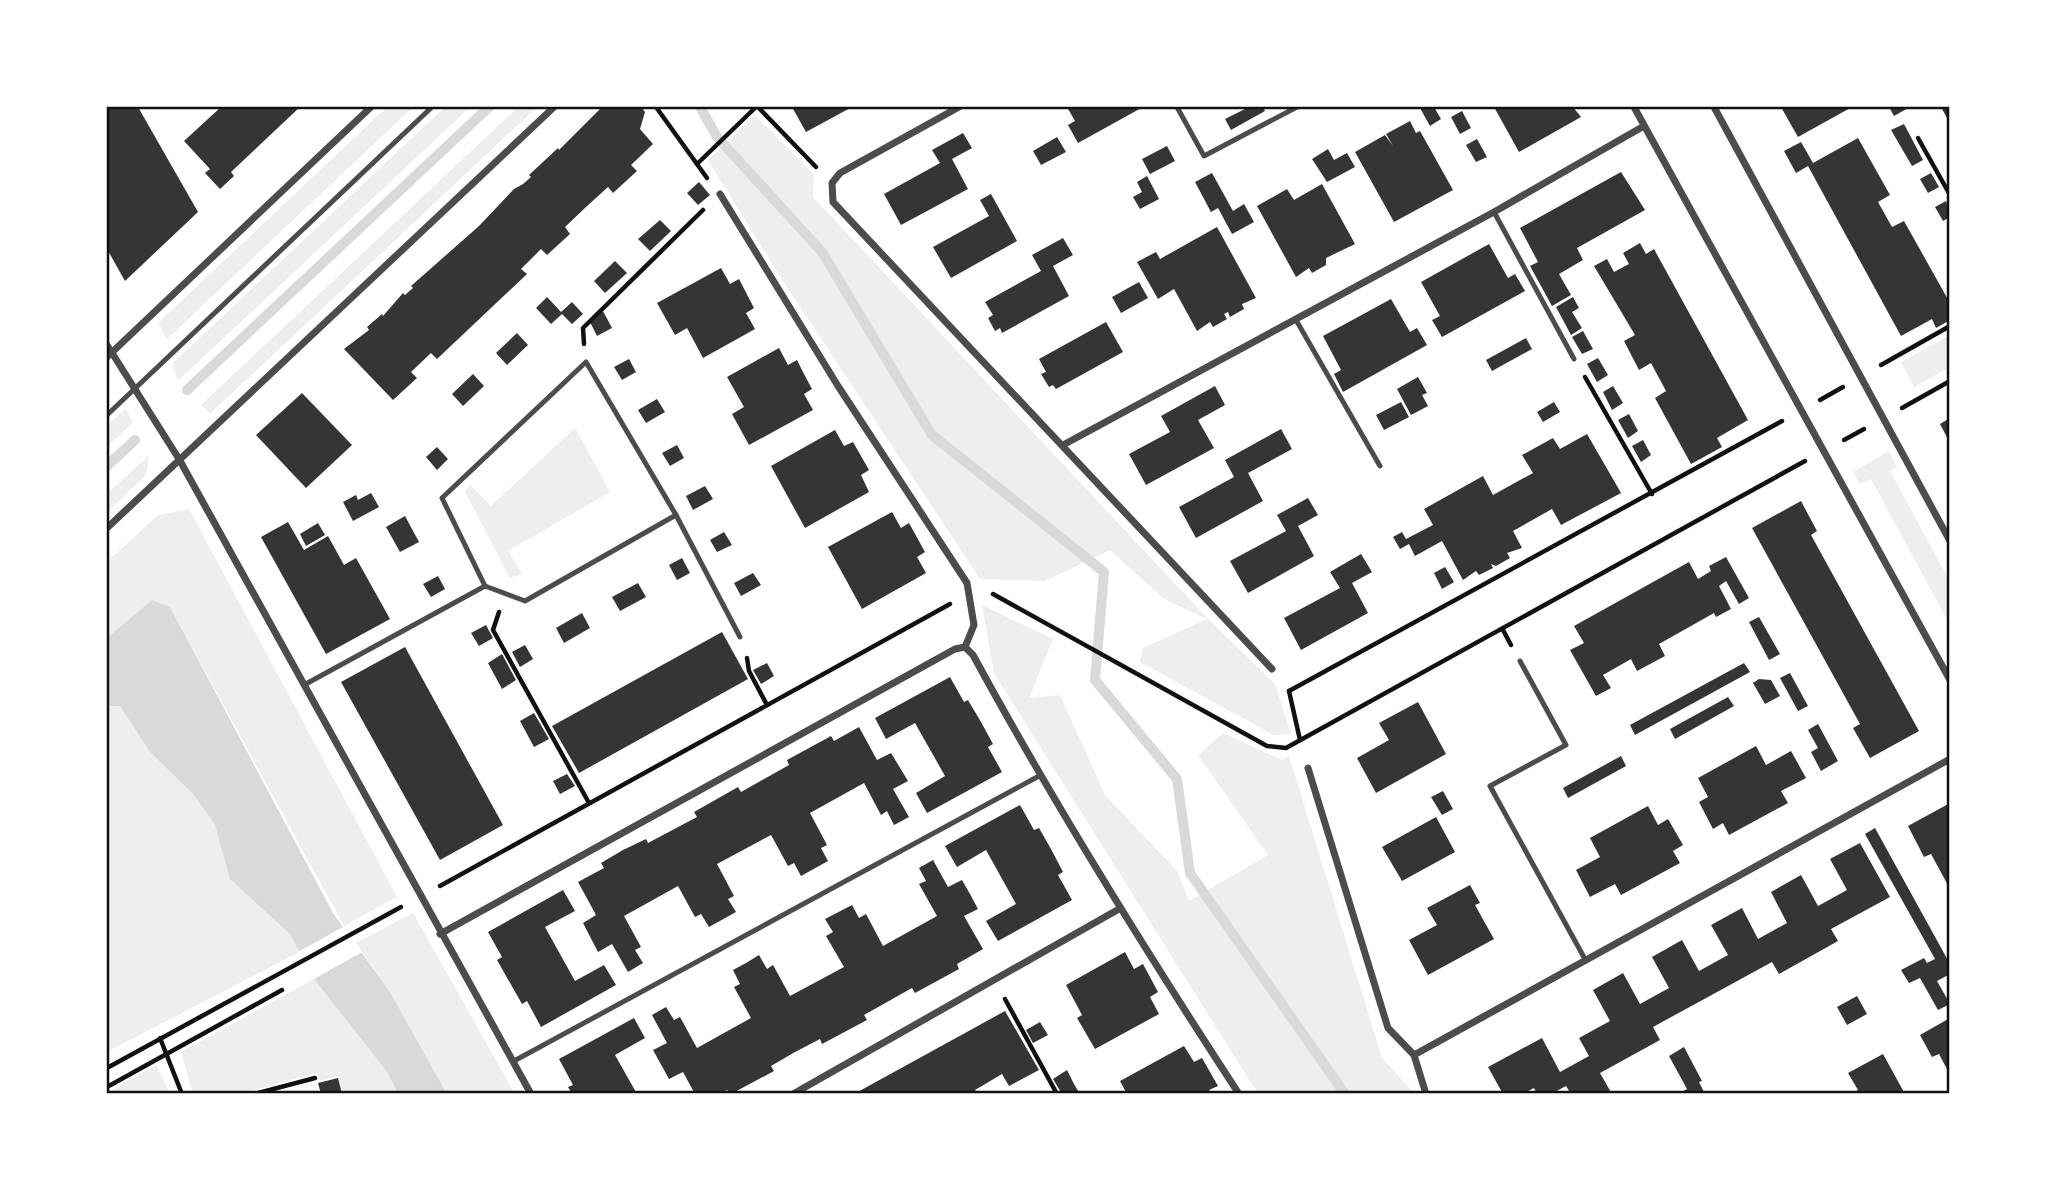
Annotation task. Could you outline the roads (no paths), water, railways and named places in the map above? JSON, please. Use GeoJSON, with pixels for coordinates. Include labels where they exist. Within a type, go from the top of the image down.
{"type":"FeatureCollection","features":[{"type":"Feature","properties":{"kind":"street"},"geometry":{"type":"LineString","coordinates":[[109,355],[371,107]]}},
{"type":"Feature","properties":{"kind":"street"},"geometry":{"type":"LineString","coordinates":[[107,528],[554,107]]}},
{"type":"Feature","properties":{"kind":"street"},"geometry":{"type":"LineString","coordinates":[[959,107],[840,173],[832,183],[833,202],[1272,669]]}},
{"type":"Feature","properties":{"kind":"street"},"geometry":{"type":"LineString","coordinates":[[1634,107],[1950,680]]}},
{"type":"Feature","properties":{"kind":"street"},"geometry":{"type":"LineString","coordinates":[[1714,107],[1950,541]]}},
{"type":"Feature","properties":{"kind":"street"},"geometry":{"type":"LineString","coordinates":[[1063,445],[1494,212],[1644,125]]}},
{"type":"Feature","properties":{"kind":"street"},"geometry":{"type":"LineString","coordinates":[[719,194],[838,386],[967,583],[974,625],[965,648]]}},
{"type":"Feature","properties":{"kind":"street"},"geometry":{"type":"LineString","coordinates":[[107,345],[109,355],[135,387],[179,460],[419,897],[531,1094]]}},
{"type":"Feature","properties":{"kind":"street"},"geometry":{"type":"LineString","coordinates":[[440,934],[955,649],[965,648],[973,654],[1039,776],[1119,909],[1238,1094]]}},
{"type":"Feature","properties":{"kind":"street"},"geometry":{"type":"LineString","coordinates":[[1414,1055],[1950,759]]}},
{"type":"Feature","properties":{"kind":"street"},"geometry":{"type":"LineString","coordinates":[[1308,768],[1388,1028],[1414,1055],[1426,1094]]}},
{"type":"Feature","properties":{"kind":"street"},"geometry":{"type":"LineString","coordinates":[[793,1094],[1119,909]]}},
{"type":"Feature","properties":{"kind":"lane"},"geometry":{"type":"LineString","coordinates":[[107,415],[432,107]]}},
{"type":"Feature","properties":{"kind":"lane"},"geometry":{"type":"LineString","coordinates":[[1177,107],[1204,156],[1297,107]]}},
{"type":"Feature","properties":{"kind":"lane"},"geometry":{"type":"LineString","coordinates":[[1494,212],[1574,359]]}},
{"type":"Feature","properties":{"kind":"lane"},"geometry":{"type":"LineString","coordinates":[[1296,320],[1380,466]]}},
{"type":"Feature","properties":{"kind":"lane"},"geometry":{"type":"LineString","coordinates":[[676,515],[525,601],[485,586],[442,498],[586,362],[676,515],[740,637]]}},
{"type":"Feature","properties":{"kind":"lane"},"geometry":{"type":"LineString","coordinates":[[304,685],[485,586]]}},
{"type":"Feature","properties":{"kind":"lane"},"geometry":{"type":"LineString","coordinates":[[1520,661],[1566,744],[1490,786],[1586,961]]}},
{"type":"Feature","properties":{"kind":"lane"},"geometry":{"type":"LineString","coordinates":[[513,1061],[1039,776]]}},
{"type":"Feature","properties":{"kind":"waterway"},"geometry":{"type":"LineString","coordinates":[[187,390],[489,107]]}},
{"type":"Feature","properties":{"kind":"waterway"},"geometry":{"type":"LineString","coordinates":[[700,107],[717,137],[822,252],[932,435],[1104,572],[1095,680],[1177,779],[1190,873],[1345,1094]]}},
{"type":"Feature","properties":{"kind":"waterway"},"geometry":{"type":"LineString","coordinates":[[107,466],[135,440]]}}]}
